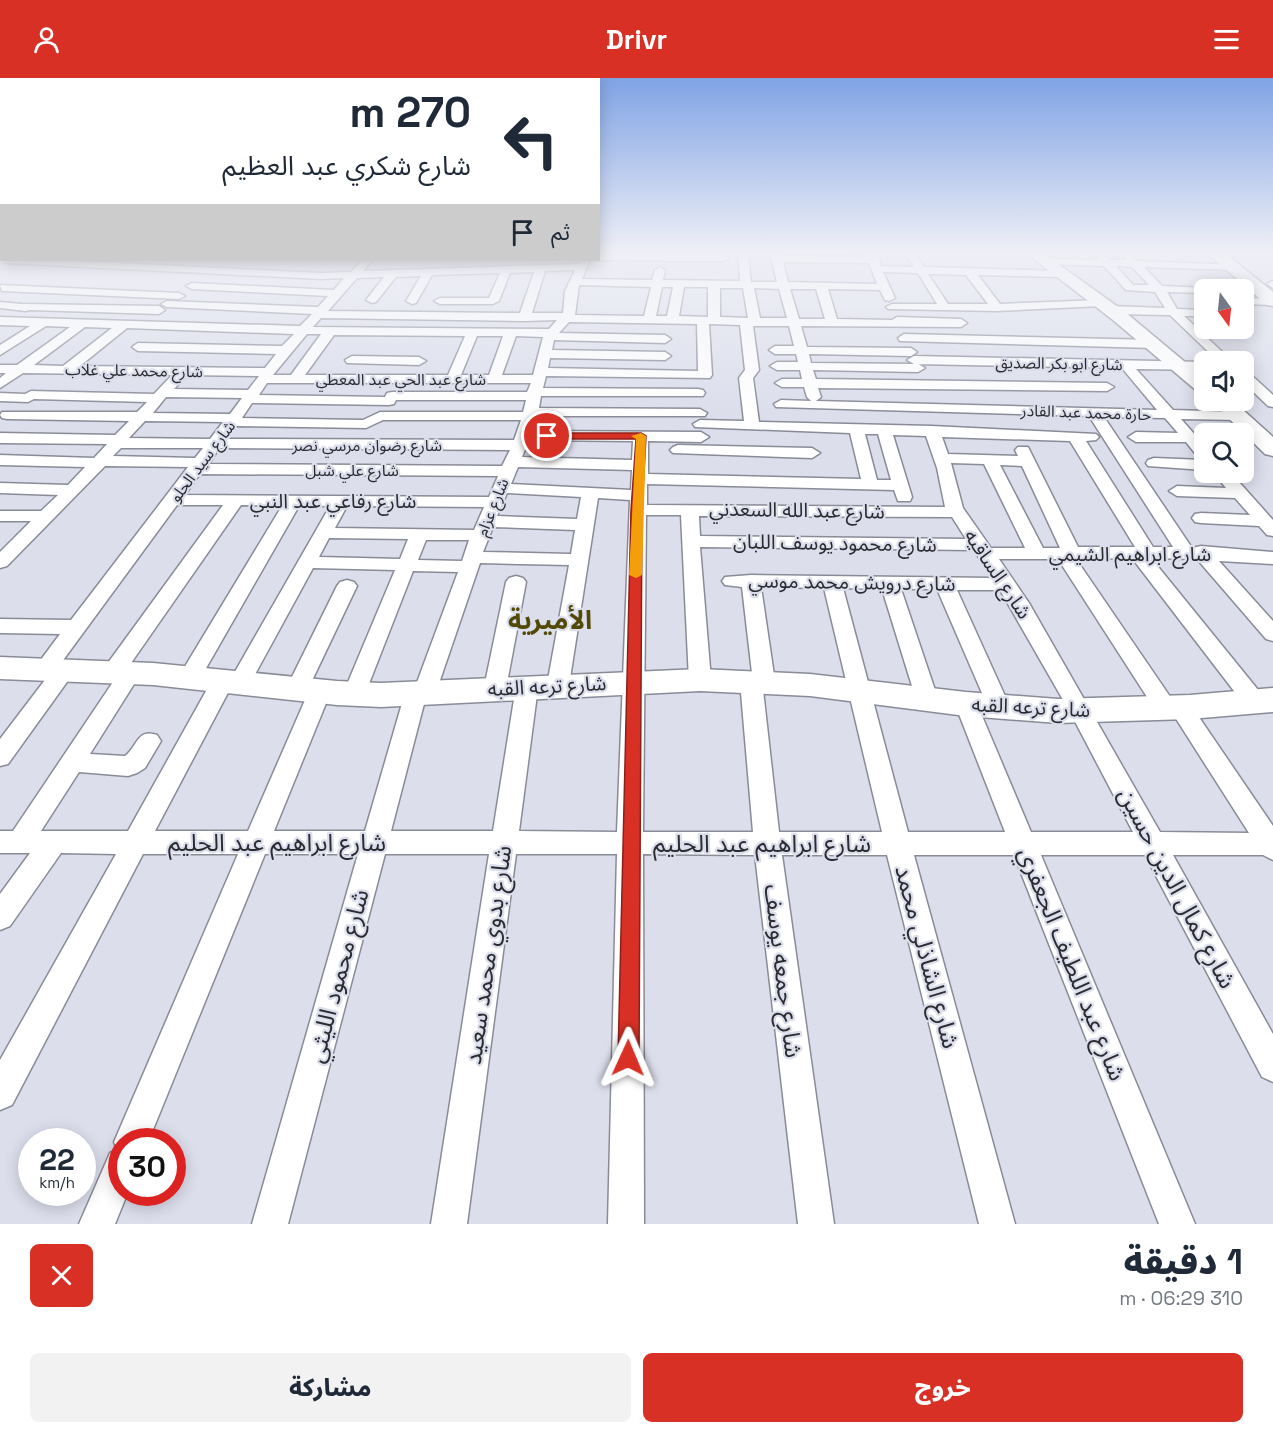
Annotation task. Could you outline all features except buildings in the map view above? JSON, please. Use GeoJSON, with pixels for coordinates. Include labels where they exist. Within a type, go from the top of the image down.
{"type":"FeatureCollection","features":[{"type":"Feature","properties":{"kind":"street"},"geometry":{"type":"LineString","coordinates":[[19,306],[186,306]]}},
{"type":"Feature","properties":{"kind":"street","name":"شارع سيد الحلو"},"geometry":{"type":"LineString","coordinates":[[0,757],[55,670],[76,627],[286,350],[303,330],[337,306]]}},
{"type":"Feature","properties":{"kind":"street"},"geometry":{"type":"LineString","coordinates":[[391,306],[525,316],[607,315],[649,321],[832,324],[857,306]]}},
{"type":"Feature","properties":{"kind":"street"},"geometry":{"type":"LineString","coordinates":[[525,316],[528,306]]}},
{"type":"Feature","properties":{"kind":"street"},"geometry":{"type":"LineString","coordinates":[[567,317],[570,306]]}},
{"type":"Feature","properties":{"kind":"street"},"geometry":{"type":"LineString","coordinates":[[649,321],[653,306]]}},
{"type":"Feature","properties":{"kind":"street"},"geometry":{"type":"LineString","coordinates":[[664,374],[665,339],[673,306]]}},
{"type":"Feature","properties":{"kind":"street"},"geometry":{"type":"LineString","coordinates":[[701,431],[698,393],[711,306]]}},
{"type":"Feature","properties":{"kind":"street"},"geometry":{"type":"LineString","coordinates":[[744,482],[742,451],[746,425],[746,378],[752,370],[749,306]]}},
{"type":"Feature","properties":{"kind":"street"},"geometry":{"type":"LineString","coordinates":[[790,306],[816,405],[812,453],[817,483]]}},
{"type":"Feature","properties":{"kind":"street"},"geometry":{"type":"LineString","coordinates":[[831,306],[832,324]]}},
{"type":"Feature","properties":{"kind":"street"},"geometry":{"type":"LineString","coordinates":[[854,315],[863,306]]}},
{"type":"Feature","properties":{"kind":"street","name":"شارع الساقيه"},"geometry":{"type":"LineString","coordinates":[[891,306],[933,408],[941,458],[957,512],[1008,584],[1081,711]]}},
{"type":"Feature","properties":{"kind":"street"},"geometry":{"type":"LineString","coordinates":[[925,306],[961,323]]}},
{"type":"Feature","properties":{"kind":"street"},"geometry":{"type":"LineString","coordinates":[[944,306],[965,306]]}},
{"type":"Feature","properties":{"kind":"street"},"geometry":{"type":"LineString","coordinates":[[992,306],[1010,341]]}},
{"type":"Feature","properties":{"kind":"street"},"geometry":{"type":"LineString","coordinates":[[1000,306],[1031,315],[1106,307],[1194,313]]}},
{"type":"Feature","properties":{"kind":"street"},"geometry":{"type":"LineString","coordinates":[[1170,306],[1215,351]]}},
{"type":"Feature","properties":{"kind":"street"},"geometry":{"type":"LineString","coordinates":[[3,322],[26,307]]}},
{"type":"Feature","properties":{"kind":"street"},"geometry":{"type":"LineString","coordinates":[[138,325],[163,307]]}},
{"type":"Feature","properties":{"kind":"street"},"geometry":{"type":"LineString","coordinates":[[1106,307],[1194,379]]}},
{"type":"Feature","properties":{"kind":"street"},"geometry":{"type":"LineString","coordinates":[[0,384],[93,308]]}},
{"type":"Feature","properties":{"kind":"street"},"geometry":{"type":"LineString","coordinates":[[949,308],[961,323],[969,340]]}},
{"type":"Feature","properties":{"kind":"street"},"geometry":{"type":"LineString","coordinates":[[1031,315],[1050,341]]}},
{"type":"Feature","properties":{"kind":"street","name":"شارع عزام"},"geometry":{"type":"LineString","coordinates":[[421,692],[496,495],[521,440],[551,334],[567,317]]}},
{"type":"Feature","properties":{"kind":"street"},"geometry":{"type":"LineString","coordinates":[[3,322],[330,331],[361,346],[427,346],[473,332],[665,339]]}},
{"type":"Feature","properties":{"kind":"street"},"geometry":{"type":"LineString","coordinates":[[0,351],[44,322]]}},
{"type":"Feature","properties":{"kind":"street"},"geometry":{"type":"LineString","coordinates":[[3,418],[124,325]]}},
{"type":"Feature","properties":{"kind":"street"},"geometry":{"type":"LineString","coordinates":[[108,370],[165,326]]}},
{"type":"Feature","properties":{"kind":"street"},"geometry":{"type":"LineString","coordinates":[[156,371],[200,327]]}},
{"type":"Feature","properties":{"kind":"street"},"geometry":{"type":"LineString","coordinates":[[295,379],[330,331]]}},
{"type":"Feature","properties":{"kind":"street"},"geometry":{"type":"LineString","coordinates":[[453,379],[473,332]]}},
{"type":"Feature","properties":{"kind":"street"},"geometry":{"type":"LineString","coordinates":[[494,379],[511,332]]}},
{"type":"Feature","properties":{"kind":"street"},"geometry":{"type":"LineString","coordinates":[[773,344],[904,339],[1154,344]]}},
{"type":"Feature","properties":{"kind":"street"},"geometry":{"type":"LineString","coordinates":[[989,341],[1015,386]]}},
{"type":"Feature","properties":{"kind":"street"},"geometry":{"type":"LineString","coordinates":[[800,344],[914,360]]}},
{"type":"Feature","properties":{"kind":"street"},"geometry":{"type":"LineString","coordinates":[[361,346],[427,346]]}},
{"type":"Feature","properties":{"kind":"street"},"geometry":{"type":"LineString","coordinates":[[339,379],[361,346]]}},
{"type":"Feature","properties":{"kind":"street"},"geometry":{"type":"LineString","coordinates":[[385,435],[389,407],[427,346]]}},
{"type":"Feature","properties":{"kind":"street"},"geometry":{"type":"LineString","coordinates":[[131,353],[179,348],[286,350]]}},
{"type":"Feature","properties":{"kind":"street"},"geometry":{"type":"LineString","coordinates":[[544,354],[664,356]]}},
{"type":"Feature","properties":{"kind":"street"},"geometry":{"type":"LineString","coordinates":[[777,366],[914,360]]}},
{"type":"Feature","properties":{"kind":"street","name":"شارع ابو بكر الصديق"},"geometry":{"type":"LineString","coordinates":[[914,360],[1194,366]]}},
{"type":"Feature","properties":{"kind":"street"},"geometry":{"type":"LineString","coordinates":[[1087,364],[1129,413]]}},
{"type":"Feature","properties":{"kind":"street"},"geometry":{"type":"LineString","coordinates":[[1125,364],[1194,443]]}},
{"type":"Feature","properties":{"kind":"street","name":"شارع محمد علي غلاب"},"geometry":{"type":"LineString","coordinates":[[0,369],[183,371],[266,375]]}},
{"type":"Feature","properties":{"kind":"street"},"geometry":{"type":"LineString","coordinates":[[62,389],[86,370]]}},
{"type":"Feature","properties":{"kind":"street"},"geometry":{"type":"LineString","coordinates":[[0,562],[100,462],[183,371]]}},
{"type":"Feature","properties":{"kind":"street"},"geometry":{"type":"LineString","coordinates":[[3,418],[141,418],[366,424],[389,407],[534,394],[664,374],[701,375]]}},
{"type":"Feature","properties":{"kind":"street","name":"شارع عبد الحي عبد المعطي"},"geometry":{"type":"LineString","coordinates":[[266,375],[295,379],[494,379],[534,394]]}},
{"type":"Feature","properties":{"kind":"street"},"geometry":{"type":"LineString","coordinates":[[782,383],[1107,387]]}},
{"type":"Feature","properties":{"kind":"street"},"geometry":{"type":"LineString","coordinates":[[1254,385],[1273,402]]}},
{"type":"Feature","properties":{"kind":"street"},"geometry":{"type":"LineString","coordinates":[[0,397],[251,396],[389,407],[437,416],[479,416],[534,394],[698,393]]}},
{"type":"Feature","properties":{"kind":"street"},"geometry":{"type":"LineString","coordinates":[[534,394],[701,431],[742,451],[812,453]]}},
{"type":"Feature","properties":{"kind":"street","name":"حارة محمد عبد القادر"},"geometry":{"type":"LineString","coordinates":[[781,404],[1238,416]]}},
{"type":"Feature","properties":{"kind":"street"},"geometry":{"type":"LineString","coordinates":[[1233,411],[1273,449]]}},
{"type":"Feature","properties":{"kind":"street"},"geometry":{"type":"LineString","coordinates":[[1093,412],[1193,552],[1273,634]]}},
{"type":"Feature","properties":{"kind":"street"},"geometry":{"type":"LineString","coordinates":[[429,435],[437,416]]}},
{"type":"Feature","properties":{"kind":"street"},"geometry":{"type":"LineString","coordinates":[[472,435],[479,416]]}},
{"type":"Feature","properties":{"kind":"street"},"geometry":{"type":"LineString","coordinates":[[671,450],[701,431],[746,425],[1083,437],[1142,552],[1264,701]]}},
{"type":"Feature","properties":{"kind":"street"},"geometry":{"type":"LineString","coordinates":[[856,428],[870,484]]}},
{"type":"Feature","properties":{"kind":"street"},"geometry":{"type":"LineString","coordinates":[[638,487],[744,482],[817,483],[870,484],[902,491],[884,429]]}},
{"type":"Feature","properties":{"kind":"street","name":"شارع رضوان مرسي نصر"},"geometry":{"type":"LineString","coordinates":[[0,438],[216,445],[521,440],[641,436],[701,431]]}},
{"type":"Feature","properties":{"kind":"street"},"geometry":{"type":"LineString","coordinates":[[626,1224],[633,682],[641,436]]}},
{"type":"Feature","properties":{"kind":"street"},"geometry":{"type":"LineString","coordinates":[[1137,437],[1190,438]]}},
{"type":"Feature","properties":{"kind":"street"},"geometry":{"type":"LineString","coordinates":[[941,458],[990,460],[1026,455],[1068,554],[1173,708],[1272,846]]}},
{"type":"Feature","properties":{"kind":"street","name":"شارع علي شبل"},"geometry":{"type":"LineString","coordinates":[[0,460],[200,466],[508,467],[638,487]]}},
{"type":"Feature","properties":{"kind":"street"},"geometry":{"type":"LineString","coordinates":[[990,460],[1037,554]]}},
{"type":"Feature","properties":{"kind":"street"},"geometry":{"type":"LineString","coordinates":[[1154,463],[1194,465]]}},
{"type":"Feature","properties":{"kind":"street"},"geometry":{"type":"LineString","coordinates":[[1230,483],[1268,526]]}},
{"type":"Feature","properties":{"kind":"street","name":"شارع رفاعي عبد النبي"},"geometry":{"type":"LineString","coordinates":[[173,500],[341,501],[590,493],[638,487]]}},
{"type":"Feature","properties":{"kind":"street","name":"شارع عبد الله السعدني"},"geometry":{"type":"LineString","coordinates":[[638,487],[690,509],[957,512]]}},
{"type":"Feature","properties":{"kind":"street"},"geometry":{"type":"LineString","coordinates":[[0,488],[73,490]]}},
{"type":"Feature","properties":{"kind":"street"},"geometry":{"type":"LineString","coordinates":[[1177,491],[1239,493]]}},
{"type":"Feature","properties":{"kind":"street"},"geometry":{"type":"LineString","coordinates":[[558,685],[590,493]]}},
{"type":"Feature","properties":{"kind":"street"},"geometry":{"type":"LineString","coordinates":[[10,842],[72,762],[122,672],[236,500]]}},
{"type":"Feature","properties":{"kind":"street"},"geometry":{"type":"LineString","coordinates":[[189,678],[293,501]]}},
{"type":"Feature","properties":{"kind":"street"},"geometry":{"type":"LineString","coordinates":[[0,1093],[136,843],[231,682],[307,562],[341,501]]}},
{"type":"Feature","properties":{"kind":"street"},"geometry":{"type":"LineString","coordinates":[[690,509],[690,542],[700,680]]}},
{"type":"Feature","properties":{"kind":"street"},"geometry":{"type":"LineString","coordinates":[[0,516],[46,516]]}},
{"type":"Feature","properties":{"kind":"street"},"geometry":{"type":"LineString","coordinates":[[1201,518],[1268,526]]}},
{"type":"Feature","properties":{"kind":"street"},"geometry":{"type":"LineString","coordinates":[[323,533],[419,534],[483,528],[584,525]]}},
{"type":"Feature","properties":{"kind":"street"},"geometry":{"type":"LineString","coordinates":[[354,694],[419,534]]}},
{"type":"Feature","properties":{"kind":"street"},"geometry":{"type":"LineString","coordinates":[[0,540],[21,540]]}},
{"type":"Feature","properties":{"kind":"street","name":"شارع محمود يوسف اللبان"},"geometry":{"type":"LineString","coordinates":[[690,542],[983,550]]}},
{"type":"Feature","properties":{"kind":"street","name":"شارع ابراهيم الشيمي"},"geometry":{"type":"LineString","coordinates":[[983,550],[1037,554],[1193,552],[1273,558]]}},
{"type":"Feature","properties":{"kind":"street"},"geometry":{"type":"LineString","coordinates":[[307,562],[407,565],[578,560]]}},
{"type":"Feature","properties":{"kind":"street","name":"شارع درويش محمد موسي"},"geometry":{"type":"LineString","coordinates":[[742,581],[1008,584]]}},
{"type":"Feature","properties":{"kind":"street","name":"شارع جمعه يوسف"},"geometry":{"type":"LineString","coordinates":[[742,581],[758,681],[767,844],[816,1224]]}},
{"type":"Feature","properties":{"kind":"street"},"geometry":{"type":"LineString","coordinates":[[495,688],[516,582]]}},
{"type":"Feature","properties":{"kind":"street","name":"شارع الشاذلي محمد"},"geometry":{"type":"LineString","coordinates":[[832,582],[858,691],[997,1224]]}},
{"type":"Feature","properties":{"kind":"street"},"geometry":{"type":"LineString","coordinates":[[889,582],[927,699]]}},
{"type":"Feature","properties":{"kind":"street"},"geometry":{"type":"LineString","coordinates":[[944,583],[999,707]]}},
{"type":"Feature","properties":{"kind":"street"},"geometry":{"type":"LineString","coordinates":[[137,1128],[255,843],[347,586]]}},
{"type":"Feature","properties":{"kind":"street"},"geometry":{"type":"LineString","coordinates":[[0,626],[76,627]]}},
{"type":"Feature","properties":{"kind":"street","name":"شارع ترعه القبه"},"geometry":{"type":"LineString","coordinates":[[0,668],[122,672],[354,694],[700,680],[758,681],[966,704],[1081,711],[1173,708],[1264,701]]}},
{"type":"Feature","properties":{"kind":"street","name":"شارع بدوي محمد سعيد"},"geometry":{"type":"LineString","coordinates":[[449,1224],[527,687]]}},
{"type":"Feature","properties":{"kind":"street","name":"شارع محمود الليثي"},"geometry":{"type":"LineString","coordinates":[[270,1224],[375,843],[421,692]]}},
{"type":"Feature","properties":{"kind":"street","name":"شارع عبد اللطيف الجعفري"},"geometry":{"type":"LineString","coordinates":[[966,704],[1177,1224]]}},
{"type":"Feature","properties":{"kind":"street","name":"شارع كمال الدين حسين"},"geometry":{"type":"LineString","coordinates":[[1081,711],[1273,1066]]}},
{"type":"Feature","properties":{"kind":"street"},"geometry":{"type":"LineString","coordinates":[[72,762],[128,766],[137,761],[149,741]]}},
{"type":"Feature","properties":{"kind":"street","name":"شارع ابراهيم عبد الحليم"},"geometry":{"type":"LineString","coordinates":[[10,842],[1272,846]]}},
{"type":"Feature","properties":{"kind":"street"},"geometry":{"type":"LineString","coordinates":[[0,917],[53,843]]}},
{"type":"Feature","properties":{"kind":"street"},"geometry":{"type":"LineString","coordinates":[[97,1224],[108,1198]]}},
{"type":"Feature","properties":{"kind":"slow traffic"},"geometry":{"type":"LineString","coordinates":[[636,436],[641,436],[636,575]]}},
{"type":"Feature","properties":{"kind":"district","name":"الأميرية"},"geometry":{"type":"Point","coordinates":[550,620]}},
{"type":"Feature","properties":{"kind":"route"},"geometry":{"type":"LineString","coordinates":[[547,436],[641,436],[633,682],[628,1058]]}}]}
